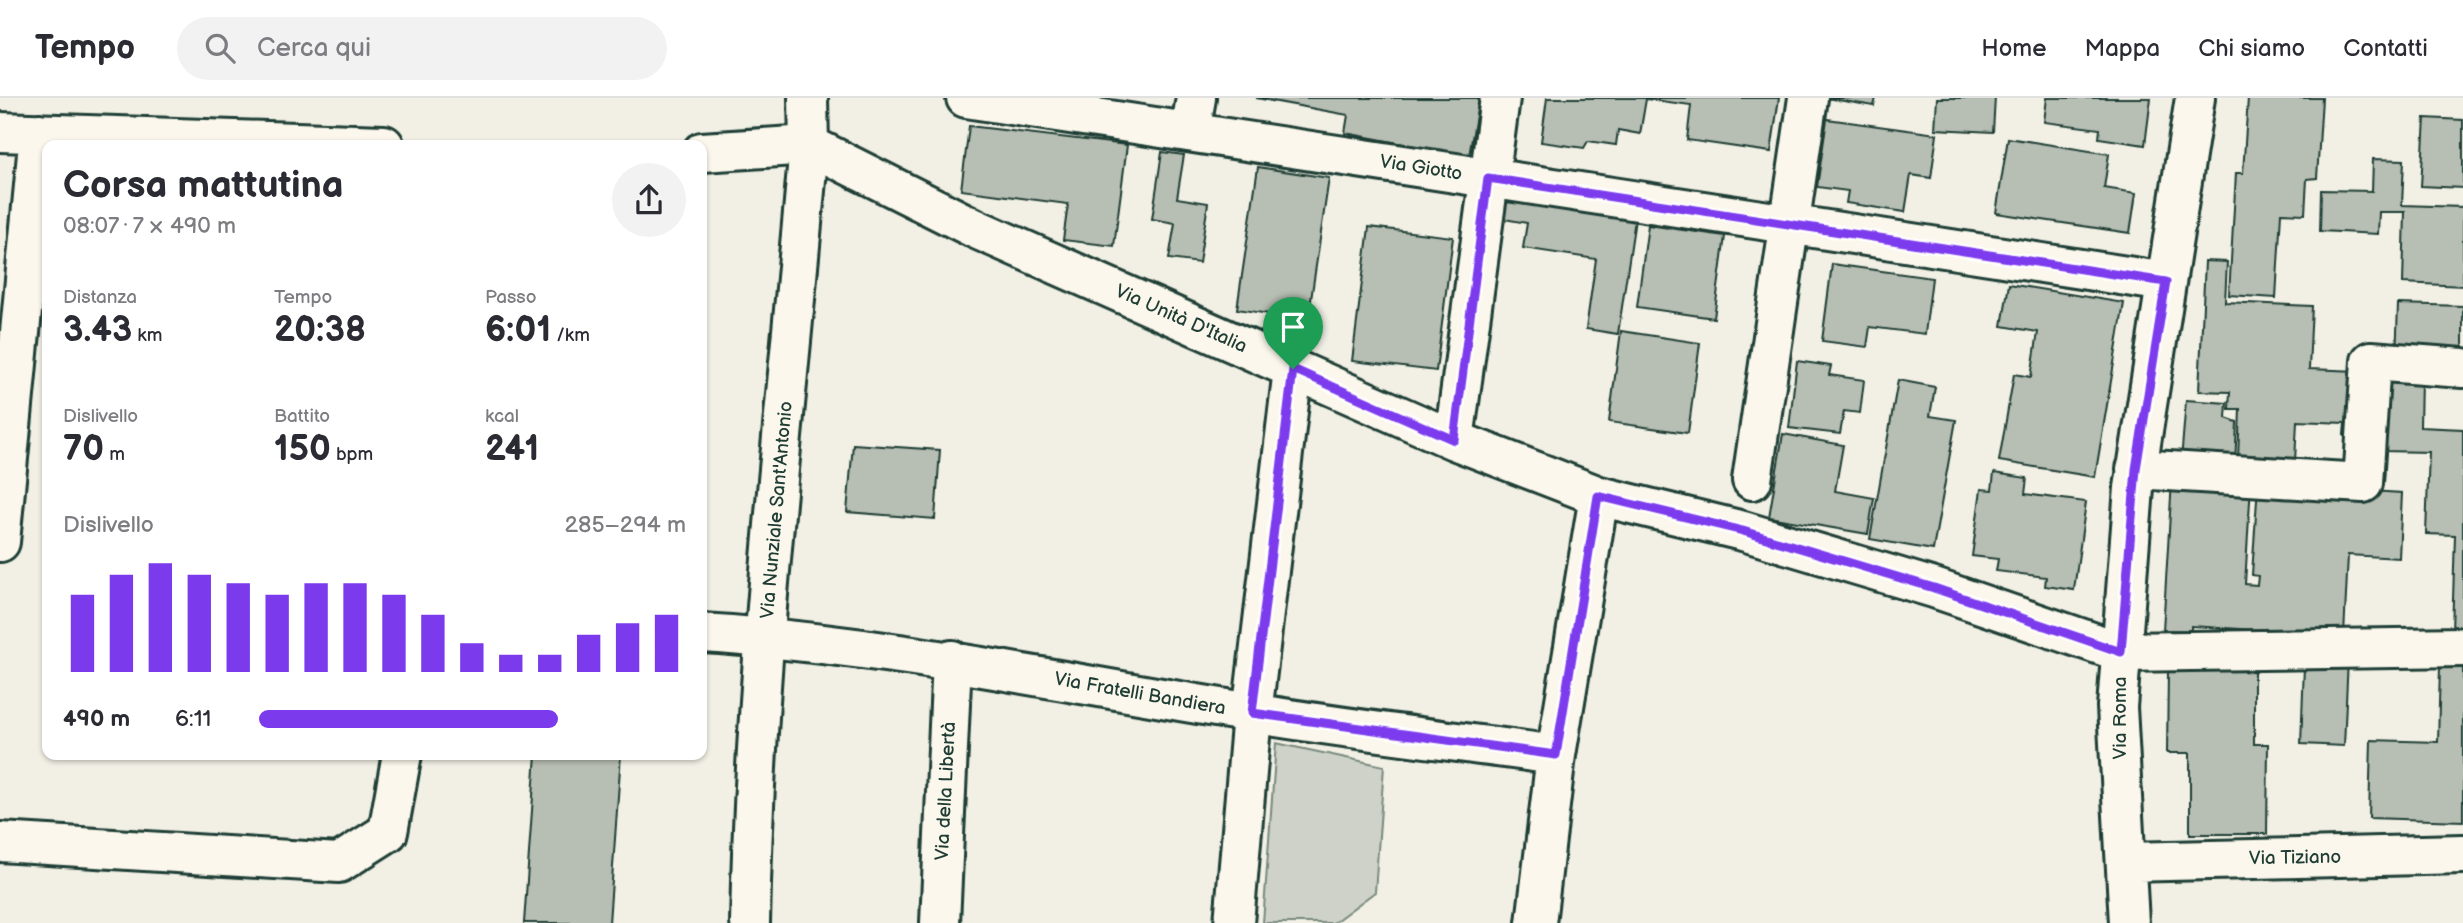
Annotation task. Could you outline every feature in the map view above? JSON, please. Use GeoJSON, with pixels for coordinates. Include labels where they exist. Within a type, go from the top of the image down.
{"type":"FeatureCollection","features":[{"type":"Feature","properties":{"kind":"street","name":"Via Nunziale Sant'Antonio"},"geometry":{"type":"LineString","coordinates":[[750,923],[751,856],[767,636],[809,145],[808,98]]}},
{"type":"Feature","properties":{"kind":"street","name":"Via Giotto"},"geometry":{"type":"LineString","coordinates":[[966,98],[1193,115],[1488,178],[2166,282]]}},
{"type":"Feature","properties":{"kind":"street"},"geometry":{"type":"LineString","coordinates":[[1454,440],[1500,98]]}},
{"type":"Feature","properties":{"kind":"street"},"geometry":{"type":"LineString","coordinates":[[1752,480],[1787,224],[1808,98]]}},
{"type":"Feature","properties":{"kind":"street","name":"Via Roma"},"geometry":{"type":"LineString","coordinates":[[2129,923],[2117,707],[2121,652],[2136,469],[2195,98]]}},
{"type":"Feature","properties":{"kind":"street"},"geometry":{"type":"LineString","coordinates":[[0,132],[240,140]]}},
{"type":"Feature","properties":{"kind":"street"},"geometry":{"type":"LineString","coordinates":[[0,542],[39,133]]}},
{"type":"Feature","properties":{"kind":"street"},"geometry":{"type":"LineString","coordinates":[[707,152],[809,145]]}},
{"type":"Feature","properties":{"kind":"street","name":"Via Unità D'Italia"},"geometry":{"type":"LineString","coordinates":[[809,145],[974,228],[1454,440],[1598,496],[1743,531],[1909,581],[2121,652],[2463,647]]}},
{"type":"Feature","properties":{"kind":"street"},"geometry":{"type":"LineString","coordinates":[[2136,469],[2363,483],[2371,361],[2463,368]]}},
{"type":"Feature","properties":{"kind":"street"},"geometry":{"type":"LineString","coordinates":[[1234,923],[1252,713],[1293,369]]}},
{"type":"Feature","properties":{"kind":"street"},"geometry":{"type":"LineString","coordinates":[[1536,923],[1556,755],[1598,496]]}},
{"type":"Feature","properties":{"kind":"street","name":"Via Fratelli Bandiera"},"geometry":{"type":"LineString","coordinates":[[707,632],[767,636],[951,660],[1252,713],[1556,755]]}},
{"type":"Feature","properties":{"kind":"street","name":"Via della Libertà"},"geometry":{"type":"LineString","coordinates":[[940,923],[951,660]]}},
{"type":"Feature","properties":{"kind":"street"},"geometry":{"type":"LineString","coordinates":[[0,842],[339,863],[388,832],[401,760]]}},
{"type":"Feature","properties":{"kind":"street","name":"Via Tiziano"},"geometry":{"type":"LineString","coordinates":[[2126,862],[2463,854]]}},
{"type":"Feature","properties":{"kind":"shaded area"},"geometry":{"type":"Polygon","coordinates":[[[1276,743],[1384,766],[1375,892],[1333,923],[1263,923],[1276,743]]]}},
{"type":"Feature","properties":{"kind":"building"},"geometry":{"type":"Polygon","coordinates":[[[1256,98],[1479,98],[1469,156],[1345,133],[1348,115],[1256,98]]]}},
{"type":"Feature","properties":{"kind":"building"},"geometry":{"type":"Polygon","coordinates":[[[1547,98],[1779,98],[1771,152],[1687,140],[1691,105],[1646,99],[1640,134],[1618,130],[1616,145],[1588,141],[1584,148],[1541,142],[1547,98]]]}},
{"type":"Feature","properties":{"kind":"building"},"geometry":{"type":"Polygon","coordinates":[[[1826,98],[1876,98],[1874,106],[1826,98]]]}},
{"type":"Feature","properties":{"kind":"building"},"geometry":{"type":"Polygon","coordinates":[[[1937,98],[1995,98],[1993,132],[1935,129],[1937,98]]]}},
{"type":"Feature","properties":{"kind":"building"},"geometry":{"type":"Polygon","coordinates":[[[2047,98],[2151,98],[2145,145],[2099,138],[2100,129],[2044,122],[2047,98]]]}},
{"type":"Feature","properties":{"kind":"building"},"geometry":{"type":"Polygon","coordinates":[[[2248,98],[2322,98],[2317,178],[2307,179],[2305,214],[2281,213],[2276,298],[2229,295],[2236,173],[2243,173],[2248,98]]]}},
{"type":"Feature","properties":{"kind":"building"},"geometry":{"type":"Polygon","coordinates":[[[2425,118],[2463,120],[2463,188],[2421,186],[2425,118]]]}},
{"type":"Feature","properties":{"kind":"building"},"geometry":{"type":"Polygon","coordinates":[[[1827,119],[1937,134],[1931,178],[1911,175],[1905,212],[1846,203],[1848,191],[1817,187],[1827,119]]]}},
{"type":"Feature","properties":{"kind":"building"},"geometry":{"type":"Polygon","coordinates":[[[969,126],[1127,145],[1114,246],[1063,240],[1068,204],[961,190],[969,126]]]}},
{"type":"Feature","properties":{"kind":"building"},"geometry":{"type":"Polygon","coordinates":[[[2008,138],[2109,154],[2104,188],[2136,193],[2130,233],[1996,213],[2008,138]]]}},
{"type":"Feature","properties":{"kind":"building"},"geometry":{"type":"Polygon","coordinates":[[[1162,152],[1184,155],[1177,198],[1208,203],[1199,263],[1169,259],[1175,223],[1152,219],[1162,152]]]}},
{"type":"Feature","properties":{"kind":"building"},"geometry":{"type":"Polygon","coordinates":[[[2373,159],[2404,160],[2402,205],[2463,207],[2463,286],[2403,283],[2405,212],[2379,212],[2378,234],[2320,231],[2321,190],[2372,191],[2373,159]]]}},
{"type":"Feature","properties":{"kind":"building"},"geometry":{"type":"Polygon","coordinates":[[[1258,167],[1329,178],[1308,320],[1237,309],[1258,167]]]}},
{"type":"Feature","properties":{"kind":"building"},"geometry":{"type":"Polygon","coordinates":[[[1507,200],[1635,219],[1618,334],[1586,329],[1596,259],[1523,248],[1527,223],[1504,219],[1507,200]]]}},
{"type":"Feature","properties":{"kind":"building"},"geometry":{"type":"Polygon","coordinates":[[[1648,225],[1725,236],[1714,318],[1637,307],[1648,225]]]}},
{"type":"Feature","properties":{"kind":"building"},"geometry":{"type":"Polygon","coordinates":[[[1369,227],[1453,237],[1436,371],[1352,361],[1369,227]]]}},
{"type":"Feature","properties":{"kind":"building"},"geometry":{"type":"Polygon","coordinates":[[[2205,261],[2227,262],[2225,302],[2312,306],[2309,369],[2358,371],[2355,435],[2344,435],[2345,423],[2297,421],[2295,462],[2238,459],[2240,409],[2229,409],[2230,392],[2199,391],[2205,261]]]}},
{"type":"Feature","properties":{"kind":"building"},"geometry":{"type":"Polygon","coordinates":[[[1832,264],[1932,278],[1925,334],[1870,327],[1867,347],[1822,341],[1832,264]]]}},
{"type":"Feature","properties":{"kind":"building"},"geometry":{"type":"Polygon","coordinates":[[[2009,284],[2124,303],[2095,477],[1999,461],[2014,374],[2031,377],[2038,332],[2002,326],[2009,284]]]}},
{"type":"Feature","properties":{"kind":"building"},"geometry":{"type":"Polygon","coordinates":[[[2398,304],[2463,306],[2463,363],[2396,360],[2398,304]]]}},
{"type":"Feature","properties":{"kind":"building"},"geometry":{"type":"Polygon","coordinates":[[[1621,331],[1700,343],[1688,433],[1609,422],[1621,331]]]}},
{"type":"Feature","properties":{"kind":"building"},"geometry":{"type":"Polygon","coordinates":[[[1797,361],[1831,366],[1829,375],[1864,380],[1860,413],[1844,411],[1840,434],[1789,428],[1797,361]]]}},
{"type":"Feature","properties":{"kind":"building"},"geometry":{"type":"Polygon","coordinates":[[[2384,377],[2421,379],[2420,427],[2463,429],[2463,632],[2452,632],[2455,535],[2426,534],[2429,452],[2382,451],[2384,377]]]}},
{"type":"Feature","properties":{"kind":"building"},"geometry":{"type":"Polygon","coordinates":[[[1898,380],[1935,387],[1930,416],[1956,420],[1933,550],[1870,539],[1898,380]]]}},
{"type":"Feature","properties":{"kind":"building"},"geometry":{"type":"Polygon","coordinates":[[[2186,400],[2227,403],[2226,418],[2237,422],[2235,465],[2181,461],[2186,400]]]}},
{"type":"Feature","properties":{"kind":"building"},"geometry":{"type":"Polygon","coordinates":[[[1783,434],[1843,445],[1835,491],[1874,498],[1868,534],[1769,517],[1783,434]]]}},
{"type":"Feature","properties":{"kind":"building"},"geometry":{"type":"Polygon","coordinates":[[[853,444],[940,450],[935,519],[847,512],[853,444]]]}},
{"type":"Feature","properties":{"kind":"building"},"geometry":{"type":"Polygon","coordinates":[[[1994,473],[2027,478],[2025,494],[2086,502],[2074,590],[2045,586],[2046,577],[1996,571],[1998,559],[1972,556],[1981,489],[1992,490],[1994,473]]]}},
{"type":"Feature","properties":{"kind":"building"},"geometry":{"type":"Polygon","coordinates":[[[2172,480],[2251,484],[2245,584],[2257,585],[2258,576],[2252,575],[2258,484],[2402,493],[2399,558],[2348,555],[2344,635],[2191,626],[2191,631],[2163,630],[2172,480]]]}},
{"type":"Feature","properties":{"kind":"building"},"geometry":{"type":"Polygon","coordinates":[[[2348,658],[2344,746],[2301,744],[2304,666],[2348,658]]]}},
{"type":"Feature","properties":{"kind":"building"},"geometry":{"type":"Polygon","coordinates":[[[2440,666],[2463,667],[2463,821],[2369,818],[2371,740],[2438,742],[2440,666]]]}},
{"type":"Feature","properties":{"kind":"building"},"geometry":{"type":"Polygon","coordinates":[[[2168,670],[2254,670],[2254,744],[2268,744],[2267,834],[2190,834],[2190,753],[2167,753],[2168,670]]]}},
{"type":"Feature","properties":{"kind":"building"},"geometry":{"type":"Polygon","coordinates":[[[536,760],[621,760],[609,923],[524,923],[536,760]]]}},
{"type":"Feature","properties":{"kind":"route"},"geometry":{"type":"LineString","coordinates":[[1488,178],[2166,282],[2136,469],[2121,652],[1934,588],[1743,531],[1598,496],[1556,755],[1252,713],[1293,369],[1454,440],[1488,178]]}}]}
